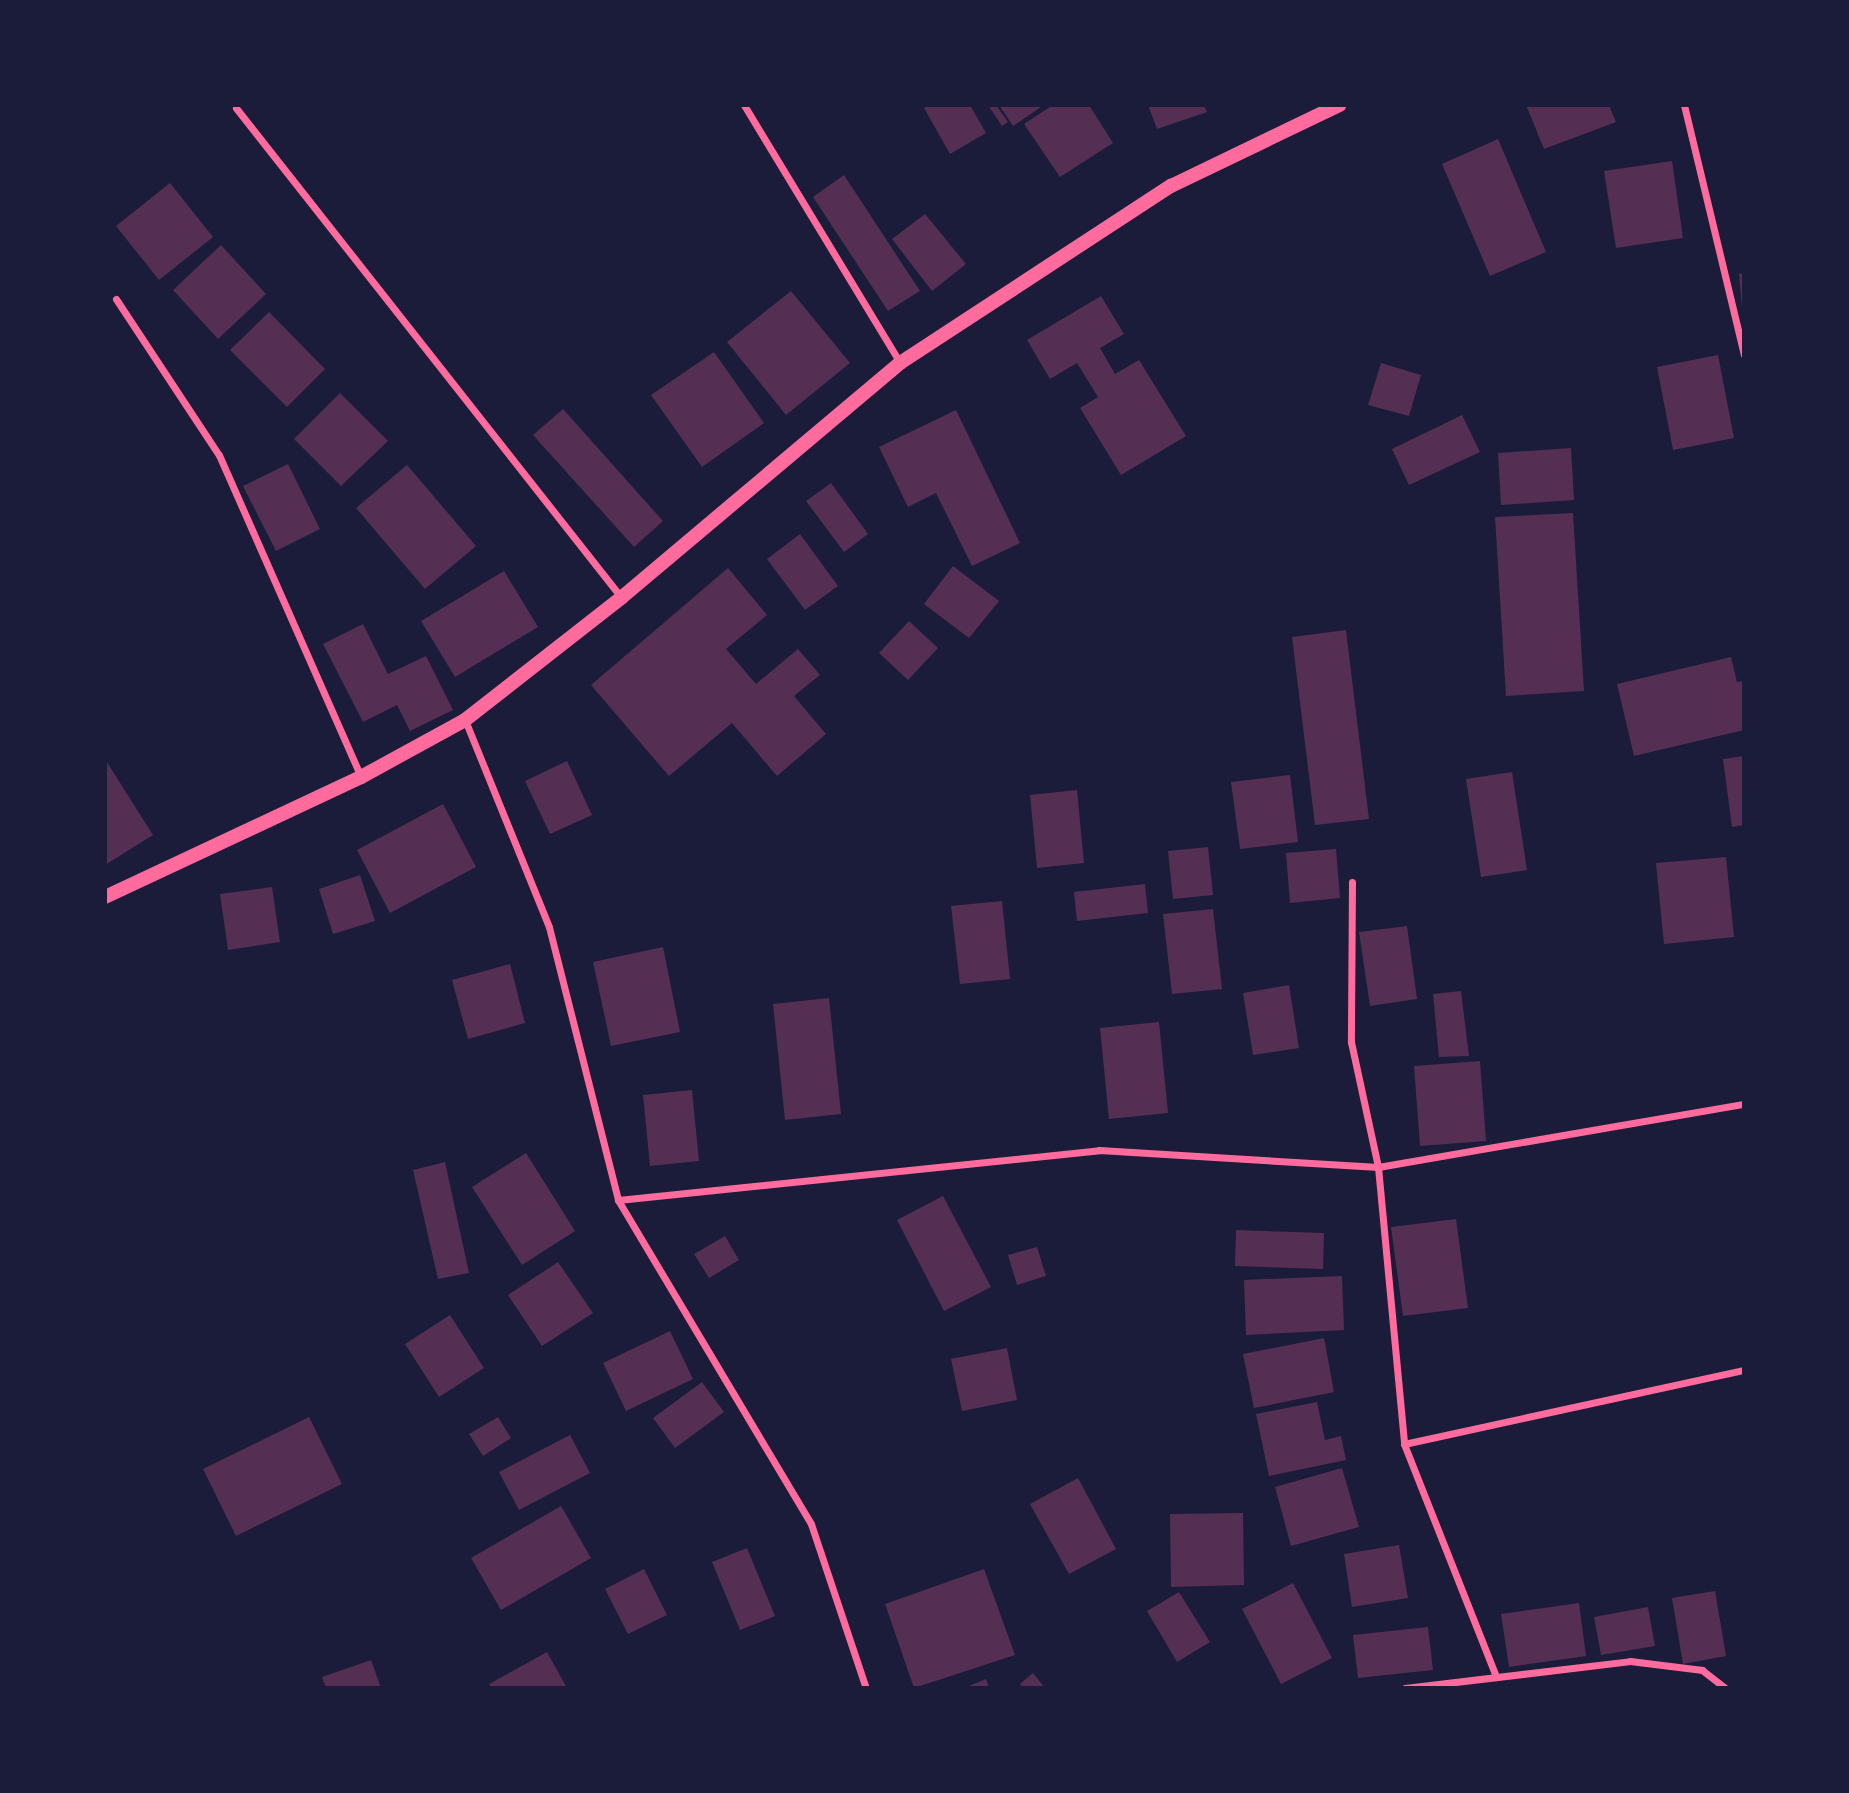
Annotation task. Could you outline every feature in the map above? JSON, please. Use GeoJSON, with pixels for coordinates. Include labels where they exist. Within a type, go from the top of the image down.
{"type":"FeatureCollection","features":[{"type":"Feature","properties":{"kind":"main road"},"geometry":{"type":"LineString","coordinates":[[105,897],[360,777],[465,720],[621,598],[900,363],[1171,186],[1339,105]]}},
{"type":"Feature","properties":{"kind":"street"},"geometry":{"type":"LineString","coordinates":[[744,105],[900,363]]}},
{"type":"Feature","properties":{"kind":"street"},"geometry":{"type":"LineString","coordinates":[[1684,105],[1744,355]]}},
{"type":"Feature","properties":{"kind":"street"},"geometry":{"type":"LineString","coordinates":[[236,108],[621,598]]}},
{"type":"Feature","properties":{"kind":"street"},"geometry":{"type":"LineString","coordinates":[[116,299],[219,455],[360,777]]}},
{"type":"Feature","properties":{"kind":"street"},"geometry":{"type":"LineString","coordinates":[[465,720],[549,927],[618,1200],[811,1524],[866,1688]]}},
{"type":"Feature","properties":{"kind":"street"},"geometry":{"type":"LineString","coordinates":[[1352,882],[1351,1042],[1378,1167],[1404,1444],[1496,1676]]}},
{"type":"Feature","properties":{"kind":"street"},"geometry":{"type":"LineString","coordinates":[[618,1200],[1099,1150],[1378,1167],[1744,1104]]}},
{"type":"Feature","properties":{"kind":"street"},"geometry":{"type":"LineString","coordinates":[[1404,1444],[1744,1370]]}},
{"type":"Feature","properties":{"kind":"street"},"geometry":{"type":"LineString","coordinates":[[1405,1688],[1630,1661],[1702,1670],[1725,1688]]}},
{"type":"Feature","properties":{"kind":"building"},"geometry":{"type":"Polygon","coordinates":[[[930,105],[970,105],[986,133],[950,154],[924,108],[930,105]]]}},
{"type":"Feature","properties":{"kind":"building"},"geometry":{"type":"Polygon","coordinates":[[[988,105],[996,105],[1008,122],[1002,126],[988,105]]]}},
{"type":"Feature","properties":{"kind":"building"},"geometry":{"type":"Polygon","coordinates":[[[999,105],[1044,105],[1013,126],[999,105]]]}},
{"type":"Feature","properties":{"kind":"building"},"geometry":{"type":"Polygon","coordinates":[[[1053,105],[1089,105],[1113,143],[1060,177],[1024,124],[1053,105]]]}},
{"type":"Feature","properties":{"kind":"building"},"geometry":{"type":"Polygon","coordinates":[[[1148,105],[1204,105],[1207,112],[1157,129],[1148,105]]]}},
{"type":"Feature","properties":{"kind":"building"},"geometry":{"type":"Polygon","coordinates":[[[1526,105],[1609,105],[1616,122],[1544,149],[1526,105]]]}},
{"type":"Feature","properties":{"kind":"building"},"geometry":{"type":"Polygon","coordinates":[[[1498,139],[1546,252],[1490,276],[1442,164],[1498,139]]]}},
{"type":"Feature","properties":{"kind":"building"},"geometry":{"type":"Polygon","coordinates":[[[1672,161],[1683,238],[1616,248],[1604,171],[1672,161]]]}},
{"type":"Feature","properties":{"kind":"building"},"geometry":{"type":"Polygon","coordinates":[[[844,175],[920,291],[888,311],[813,197],[844,175]]]}},
{"type":"Feature","properties":{"kind":"building"},"geometry":{"type":"Polygon","coordinates":[[[170,183],[213,237],[159,280],[116,226],[170,183]]]}},
{"type":"Feature","properties":{"kind":"building"},"geometry":{"type":"Polygon","coordinates":[[[925,214],[966,264],[932,291],[892,239],[925,214]]]}},
{"type":"Feature","properties":{"kind":"building"},"geometry":{"type":"Polygon","coordinates":[[[221,245],[266,294],[218,339],[173,290],[221,245]]]}},
{"type":"Feature","properties":{"kind":"building"},"geometry":{"type":"Polygon","coordinates":[[[1744,273],[1744,308],[1742,308],[1739,274],[1744,273]]]}},
{"type":"Feature","properties":{"kind":"building"},"geometry":{"type":"Polygon","coordinates":[[[791,291],[850,363],[786,415],[727,342],[791,291]]]}},
{"type":"Feature","properties":{"kind":"building"},"geometry":{"type":"Polygon","coordinates":[[[1101,296],[1124,334],[1100,348],[1115,374],[1139,360],[1186,436],[1121,475],[1080,408],[1098,397],[1077,363],[1050,379],[1027,340],[1101,296]]]}},
{"type":"Feature","properties":{"kind":"building"},"geometry":{"type":"Polygon","coordinates":[[[269,312],[325,369],[287,407],[230,350],[269,312]]]}},
{"type":"Feature","properties":{"kind":"building"},"geometry":{"type":"Polygon","coordinates":[[[714,352],[764,423],[702,467],[651,395],[714,352]]]}},
{"type":"Feature","properties":{"kind":"building"},"geometry":{"type":"Polygon","coordinates":[[[1718,355],[1734,438],[1673,450],[1657,367],[1718,355]]]}},
{"type":"Feature","properties":{"kind":"building"},"geometry":{"type":"Polygon","coordinates":[[[1381,363],[1421,375],[1409,416],[1368,405],[1381,363]]]}},
{"type":"Feature","properties":{"kind":"building"},"geometry":{"type":"Polygon","coordinates":[[[340,393],[388,441],[341,486],[294,439],[340,393]]]}},
{"type":"Feature","properties":{"kind":"building"},"geometry":{"type":"Polygon","coordinates":[[[563,409],[663,521],[634,547],[533,435],[563,409]]]}},
{"type":"Feature","properties":{"kind":"building"},"geometry":{"type":"Polygon","coordinates":[[[956,410],[1020,543],[972,566],[936,493],[908,507],[879,447],[956,410]]]}},
{"type":"Feature","properties":{"kind":"building"},"geometry":{"type":"Polygon","coordinates":[[[1462,415],[1480,452],[1409,485],[1392,449],[1462,415]]]}},
{"type":"Feature","properties":{"kind":"building"},"geometry":{"type":"Polygon","coordinates":[[[1571,448],[1574,500],[1501,505],[1498,453],[1571,448]]]}},
{"type":"Feature","properties":{"kind":"building"},"geometry":{"type":"Polygon","coordinates":[[[288,464],[320,529],[276,551],[243,486],[288,464]]]}},
{"type":"Feature","properties":{"kind":"building"},"geometry":{"type":"Polygon","coordinates":[[[407,465],[476,546],[425,589],[356,508],[407,465]]]}},
{"type":"Feature","properties":{"kind":"building"},"geometry":{"type":"Polygon","coordinates":[[[831,483],[868,534],[844,552],[806,501],[831,483]]]}},
{"type":"Feature","properties":{"kind":"building"},"geometry":{"type":"Polygon","coordinates":[[[1573,513],[1584,691],[1506,696],[1495,517],[1573,513]]]}},
{"type":"Feature","properties":{"kind":"building"},"geometry":{"type":"Polygon","coordinates":[[[800,534],[838,586],[805,610],[767,559],[800,534]]]}},
{"type":"Feature","properties":{"kind":"building"},"geometry":{"type":"Polygon","coordinates":[[[953,566],[999,601],[969,638],[924,604],[953,566]]]}},
{"type":"Feature","properties":{"kind":"building"},"geometry":{"type":"Polygon","coordinates":[[[728,568],[767,615],[726,649],[756,684],[798,649],[820,675],[794,696],[826,734],[777,776],[732,723],[669,776],[591,685],[728,568]]]}},
{"type":"Feature","properties":{"kind":"building"},"geometry":{"type":"Polygon","coordinates":[[[504,571],[538,627],[455,677],[421,621],[504,571]]]}},
{"type":"Feature","properties":{"kind":"building"},"geometry":{"type":"Polygon","coordinates":[[[909,621],[938,648],[908,680],[879,653],[909,621]]]}},
{"type":"Feature","properties":{"kind":"building"},"geometry":{"type":"Polygon","coordinates":[[[363,624],[388,674],[426,656],[453,710],[410,731],[397,705],[363,722],[323,644],[363,624]]]}},
{"type":"Feature","properties":{"kind":"building"},"geometry":{"type":"Polygon","coordinates":[[[1346,630],[1369,819],[1315,825],[1292,637],[1346,630]]]}},
{"type":"Feature","properties":{"kind":"building"},"geometry":{"type":"Polygon","coordinates":[[[1731,657],[1737,682],[1744,681],[1744,730],[1634,756],[1617,684],[1731,657]]]}},
{"type":"Feature","properties":{"kind":"building"},"geometry":{"type":"Polygon","coordinates":[[[1744,756],[1744,825],[1732,827],[1723,759],[1744,756]]]}},
{"type":"Feature","properties":{"kind":"building"},"geometry":{"type":"Polygon","coordinates":[[[105,759],[153,835],[105,865],[105,759]]]}},
{"type":"Feature","properties":{"kind":"building"},"geometry":{"type":"Polygon","coordinates":[[[567,761],[592,815],[550,834],[525,781],[567,761]]]}},
{"type":"Feature","properties":{"kind":"building"},"geometry":{"type":"Polygon","coordinates":[[[1512,772],[1527,870],[1481,877],[1466,779],[1512,772]]]}},
{"type":"Feature","properties":{"kind":"building"},"geometry":{"type":"Polygon","coordinates":[[[1290,775],[1298,842],[1240,849],[1231,782],[1290,775]]]}},
{"type":"Feature","properties":{"kind":"building"},"geometry":{"type":"Polygon","coordinates":[[[1077,790],[1084,863],[1037,868],[1030,795],[1077,790]]]}},
{"type":"Feature","properties":{"kind":"building"},"geometry":{"type":"Polygon","coordinates":[[[443,804],[476,867],[390,913],[357,850],[443,804]]]}},
{"type":"Feature","properties":{"kind":"building"},"geometry":{"type":"Polygon","coordinates":[[[1208,847],[1213,895],[1173,899],[1168,851],[1208,847]]]}},
{"type":"Feature","properties":{"kind":"building"},"geometry":{"type":"Polygon","coordinates":[[[1336,849],[1340,898],[1290,903],[1286,853],[1336,849]]]}},
{"type":"Feature","properties":{"kind":"building"},"geometry":{"type":"Polygon","coordinates":[[[1726,857],[1734,937],[1664,944],[1656,863],[1726,857]]]}},
{"type":"Feature","properties":{"kind":"building"},"geometry":{"type":"Polygon","coordinates":[[[360,875],[375,921],[333,934],[319,889],[360,875]]]}},
{"type":"Feature","properties":{"kind":"building"},"geometry":{"type":"Polygon","coordinates":[[[1145,884],[1148,913],[1077,921],[1074,892],[1145,884]]]}},
{"type":"Feature","properties":{"kind":"building"},"geometry":{"type":"Polygon","coordinates":[[[272,887],[280,942],[228,950],[220,894],[272,887]]]}},
{"type":"Feature","properties":{"kind":"building"},"geometry":{"type":"Polygon","coordinates":[[[1002,901],[1010,979],[960,984],[951,906],[1002,901]]]}},
{"type":"Feature","properties":{"kind":"building"},"geometry":{"type":"Polygon","coordinates":[[[1213,909],[1222,989],[1172,994],[1163,914],[1213,909]]]}},
{"type":"Feature","properties":{"kind":"building"},"geometry":{"type":"Polygon","coordinates":[[[1407,926],[1417,999],[1370,1006],[1359,932],[1407,926]]]}},
{"type":"Feature","properties":{"kind":"building"},"geometry":{"type":"Polygon","coordinates":[[[663,947],[680,1032],[611,1046],[593,962],[663,947]]]}},
{"type":"Feature","properties":{"kind":"building"},"geometry":{"type":"Polygon","coordinates":[[[510,964],[525,1023],[468,1039],[452,980],[510,964]]]}},
{"type":"Feature","properties":{"kind":"building"},"geometry":{"type":"Polygon","coordinates":[[[1289,985],[1299,1048],[1253,1055],[1243,993],[1289,985]]]}},
{"type":"Feature","properties":{"kind":"building"},"geometry":{"type":"Polygon","coordinates":[[[1461,991],[1469,1056],[1439,1057],[1433,994],[1461,991]]]}},
{"type":"Feature","properties":{"kind":"building"},"geometry":{"type":"Polygon","coordinates":[[[829,998],[841,1114],[785,1120],[773,1004],[829,998]]]}},
{"type":"Feature","properties":{"kind":"building"},"geometry":{"type":"Polygon","coordinates":[[[1159,1022],[1168,1113],[1109,1119],[1100,1028],[1159,1022]]]}},
{"type":"Feature","properties":{"kind":"building"},"geometry":{"type":"Polygon","coordinates":[[[1480,1061],[1486,1141],[1420,1146],[1414,1066],[1480,1061]]]}},
{"type":"Feature","properties":{"kind":"building"},"geometry":{"type":"Polygon","coordinates":[[[692,1090],[699,1161],[650,1166],[643,1095],[692,1090]]]}},
{"type":"Feature","properties":{"kind":"building"},"geometry":{"type":"Polygon","coordinates":[[[526,1153],[575,1231],[522,1265],[472,1187],[526,1153]]]}},
{"type":"Feature","properties":{"kind":"building"},"geometry":{"type":"Polygon","coordinates":[[[445,1162],[469,1273],[438,1279],[413,1170],[445,1162]]]}},
{"type":"Feature","properties":{"kind":"building"},"geometry":{"type":"Polygon","coordinates":[[[943,1196],[991,1287],[944,1311],[897,1220],[943,1196]]]}},
{"type":"Feature","properties":{"kind":"building"},"geometry":{"type":"Polygon","coordinates":[[[1456,1219],[1468,1308],[1403,1316],[1391,1227],[1456,1219]]]}},
{"type":"Feature","properties":{"kind":"building"},"geometry":{"type":"Polygon","coordinates":[[[1236,1230],[1324,1233],[1323,1269],[1235,1266],[1236,1230]]]}},
{"type":"Feature","properties":{"kind":"building"},"geometry":{"type":"Polygon","coordinates":[[[725,1236],[739,1260],[709,1278],[694,1254],[725,1236]]]}},
{"type":"Feature","properties":{"kind":"building"},"geometry":{"type":"Polygon","coordinates":[[[1037,1247],[1046,1276],[1017,1285],[1008,1255],[1037,1247]]]}},
{"type":"Feature","properties":{"kind":"building"},"geometry":{"type":"Polygon","coordinates":[[[558,1262],[593,1313],[542,1346],[508,1295],[558,1262]]]}},
{"type":"Feature","properties":{"kind":"building"},"geometry":{"type":"Polygon","coordinates":[[[1342,1276],[1344,1330],[1246,1335],[1244,1280],[1342,1276]]]}},
{"type":"Feature","properties":{"kind":"building"},"geometry":{"type":"Polygon","coordinates":[[[450,1315],[484,1368],[439,1397],[405,1344],[450,1315]]]}},
{"type":"Feature","properties":{"kind":"building"},"geometry":{"type":"Polygon","coordinates":[[[670,1331],[693,1379],[626,1411],[603,1363],[670,1331]]]}},
{"type":"Feature","properties":{"kind":"building"},"geometry":{"type":"Polygon","coordinates":[[[1324,1338],[1334,1392],[1254,1408],[1243,1354],[1324,1338]]]}},
{"type":"Feature","properties":{"kind":"building"},"geometry":{"type":"Polygon","coordinates":[[[1007,1348],[1017,1400],[962,1411],[951,1359],[1007,1348]]]}},
{"type":"Feature","properties":{"kind":"building"},"geometry":{"type":"Polygon","coordinates":[[[702,1382],[724,1412],[675,1448],[653,1418],[702,1382]]]}},
{"type":"Feature","properties":{"kind":"building"},"geometry":{"type":"Polygon","coordinates":[[[1317,1402],[1325,1440],[1341,1436],[1346,1460],[1269,1476],[1256,1414],[1317,1402]]]}},
{"type":"Feature","properties":{"kind":"building"},"geometry":{"type":"Polygon","coordinates":[[[309,1417],[342,1484],[236,1536],[203,1469],[309,1417]]]}},
{"type":"Feature","properties":{"kind":"building"},"geometry":{"type":"Polygon","coordinates":[[[498,1417],[511,1438],[483,1456],[469,1434],[498,1417]]]}},
{"type":"Feature","properties":{"kind":"building"},"geometry":{"type":"Polygon","coordinates":[[[570,1435],[590,1473],[519,1510],[499,1472],[570,1435]]]}},
{"type":"Feature","properties":{"kind":"building"},"geometry":{"type":"Polygon","coordinates":[[[1342,1468],[1359,1527],[1291,1546],[1275,1487],[1342,1468]]]}},
{"type":"Feature","properties":{"kind":"building"},"geometry":{"type":"Polygon","coordinates":[[[1078,1478],[1116,1549],[1069,1574],[1030,1504],[1078,1478]]]}},
{"type":"Feature","properties":{"kind":"building"},"geometry":{"type":"Polygon","coordinates":[[[561,1506],[591,1558],[501,1610],[471,1558],[561,1506]]]}},
{"type":"Feature","properties":{"kind":"building"},"geometry":{"type":"Polygon","coordinates":[[[1243,1513],[1244,1585],[1171,1587],[1170,1514],[1243,1513]]]}},
{"type":"Feature","properties":{"kind":"building"},"geometry":{"type":"Polygon","coordinates":[[[1399,1545],[1408,1598],[1352,1607],[1344,1554],[1399,1545]]]}},
{"type":"Feature","properties":{"kind":"building"},"geometry":{"type":"Polygon","coordinates":[[[747,1548],[775,1616],[740,1630],[712,1562],[747,1548]]]}},
{"type":"Feature","properties":{"kind":"building"},"geometry":{"type":"Polygon","coordinates":[[[644,1569],[667,1615],[628,1634],[605,1589],[644,1569]]]}},
{"type":"Feature","properties":{"kind":"building"},"geometry":{"type":"Polygon","coordinates":[[[984,1569],[1015,1655],[914,1688],[885,1604],[984,1569]]]}},
{"type":"Feature","properties":{"kind":"building"},"geometry":{"type":"Polygon","coordinates":[[[1293,1583],[1332,1658],[1281,1684],[1242,1609],[1293,1583]]]}},
{"type":"Feature","properties":{"kind":"building"},"geometry":{"type":"Polygon","coordinates":[[[1715,1591],[1726,1656],[1683,1664],[1672,1598],[1715,1591]]]}},
{"type":"Feature","properties":{"kind":"building"},"geometry":{"type":"Polygon","coordinates":[[[1179,1592],[1210,1642],[1177,1662],[1147,1611],[1179,1592]]]}},
{"type":"Feature","properties":{"kind":"building"},"geometry":{"type":"Polygon","coordinates":[[[1579,1603],[1586,1656],[1509,1667],[1501,1614],[1579,1603]]]}},
{"type":"Feature","properties":{"kind":"building"},"geometry":{"type":"Polygon","coordinates":[[[1648,1607],[1655,1646],[1601,1655],[1594,1617],[1648,1607]]]}},
{"type":"Feature","properties":{"kind":"building"},"geometry":{"type":"Polygon","coordinates":[[[1428,1627],[1433,1670],[1358,1678],[1353,1635],[1428,1627]]]}},
{"type":"Feature","properties":{"kind":"building"},"geometry":{"type":"Polygon","coordinates":[[[547,1652],[567,1688],[492,1688],[489,1684],[547,1652]]]}},
{"type":"Feature","properties":{"kind":"building"},"geometry":{"type":"Polygon","coordinates":[[[371,1660],[381,1688],[326,1688],[322,1677],[371,1660]]]}},
{"type":"Feature","properties":{"kind":"building"},"geometry":{"type":"Polygon","coordinates":[[[1033,1673],[1045,1688],[1023,1688],[1020,1684],[1033,1673]]]}},
{"type":"Feature","properties":{"kind":"building"},"geometry":{"type":"Polygon","coordinates":[[[986,1679],[989,1688],[964,1688],[986,1679]]]}}]}
